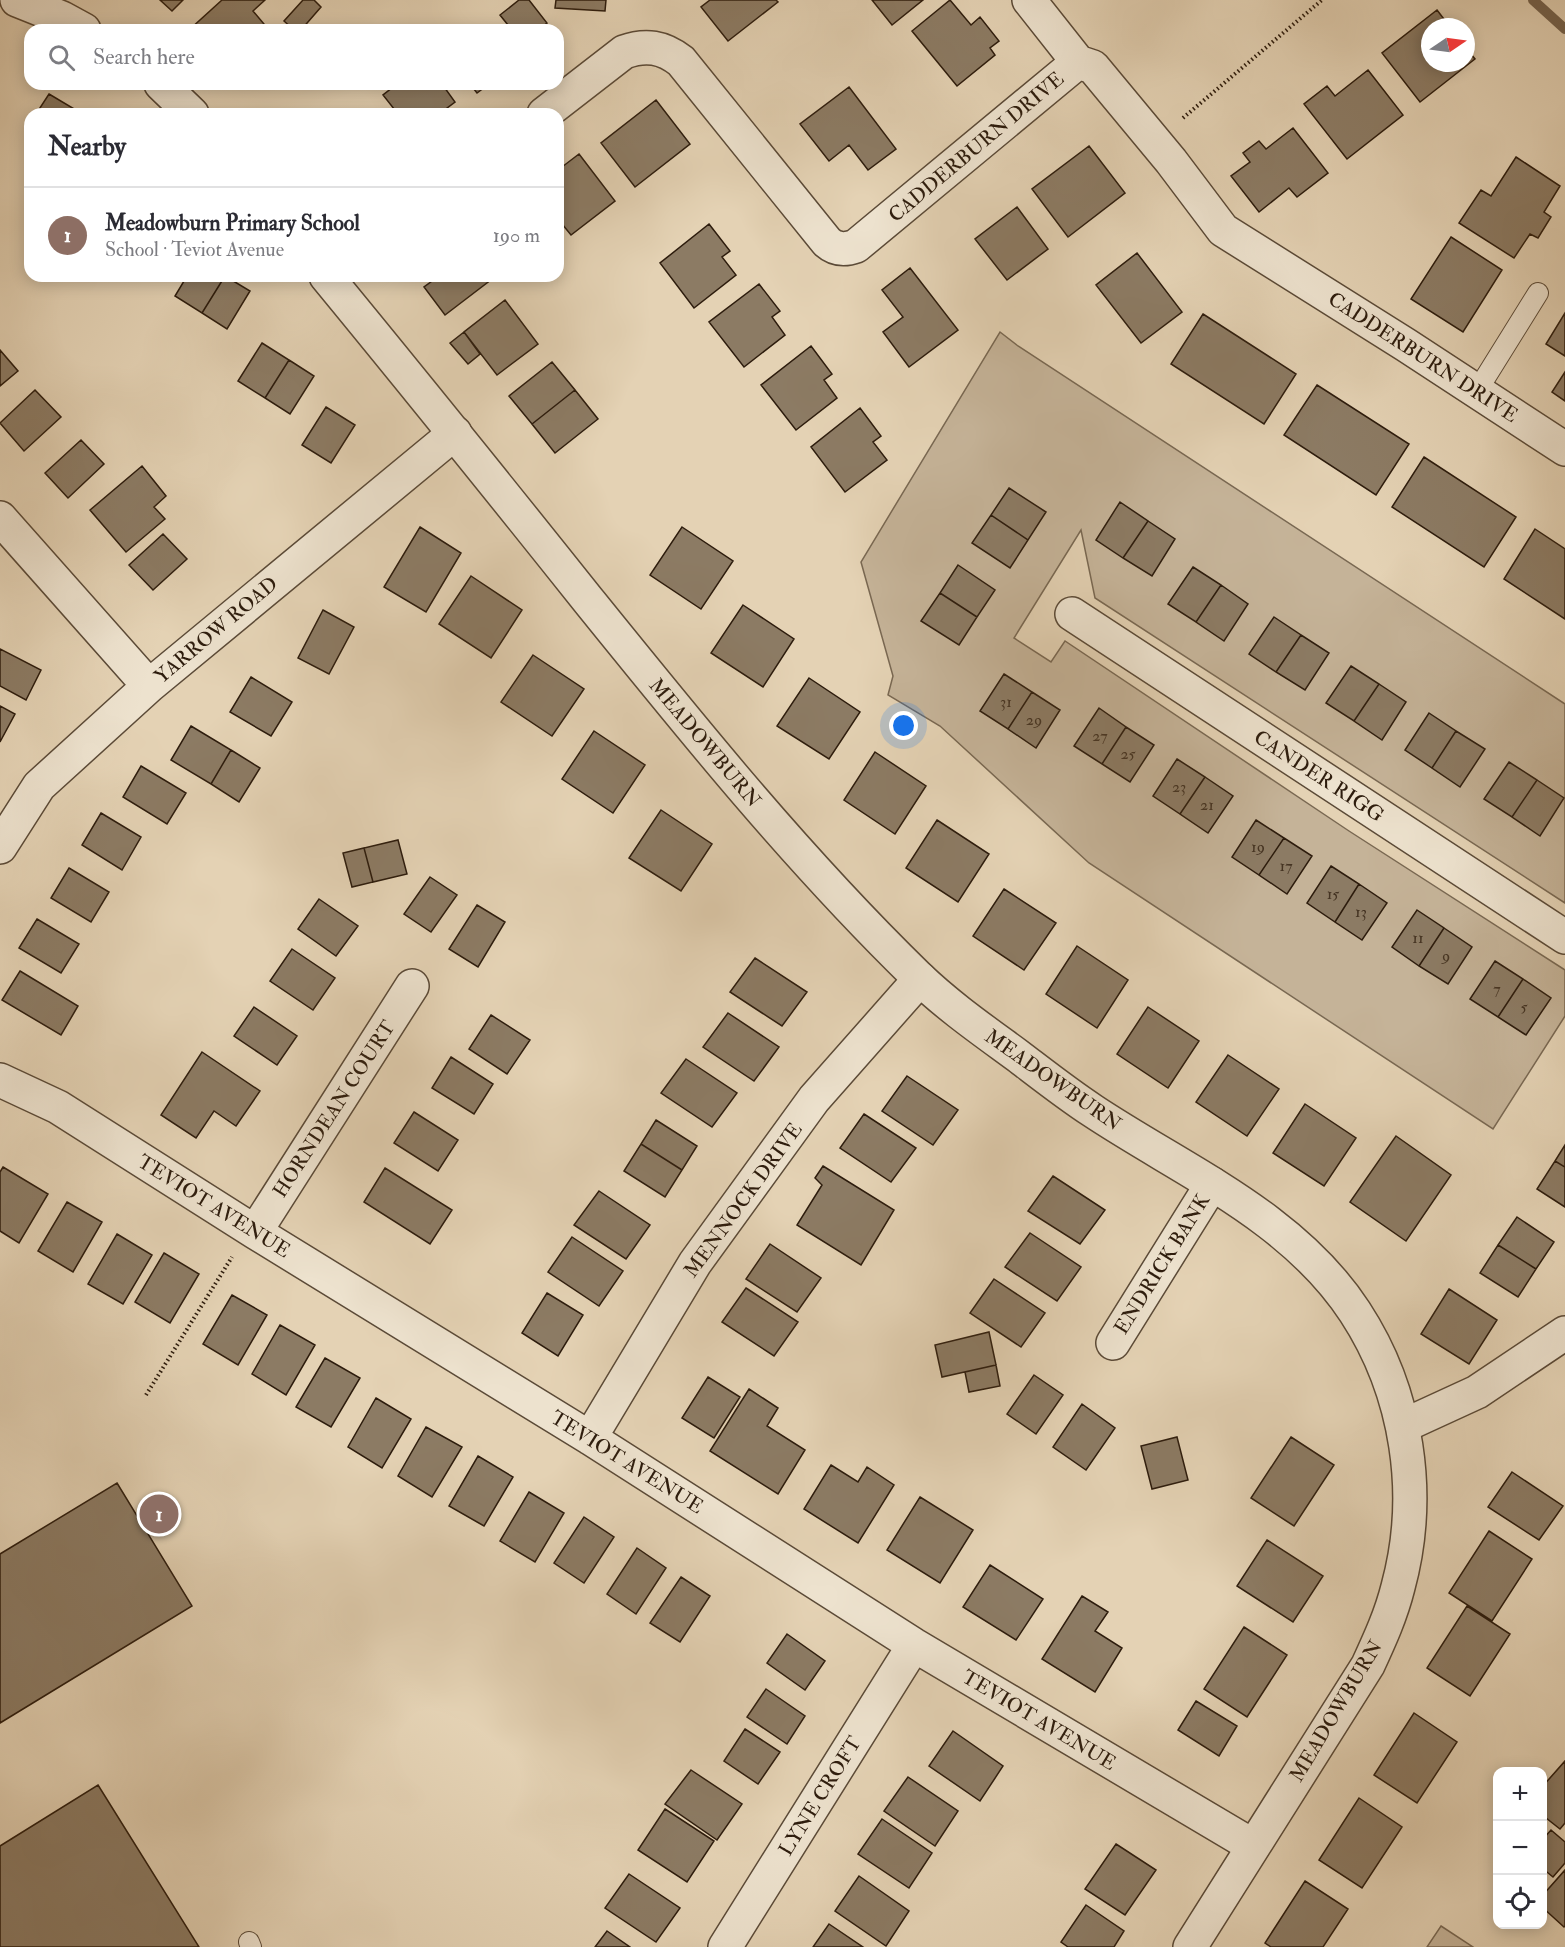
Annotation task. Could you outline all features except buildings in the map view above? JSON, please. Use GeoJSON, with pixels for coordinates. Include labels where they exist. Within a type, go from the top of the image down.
{"type":"FeatureCollection","features":[{"type":"Feature","properties":{"kind":"street"},"geometry":{"type":"LineString","coordinates":[[17,0],[73,24]]}},
{"type":"Feature","properties":{"kind":"street"},"geometry":{"type":"LineString","coordinates":[[1029,0],[1078,62]]}},
{"type":"Feature","properties":{"kind":"street","name":"CADDERBURN DRIVE"},"geometry":{"type":"LineString","coordinates":[[552,108],[624,52],[637,48],[662,49],[681,61],[827,242],[832,247],[848,249],[856,246],[1078,62],[1093,67],[1223,230],[1565,449]]}},
{"type":"Feature","properties":{"kind":"street"},"geometry":{"type":"LineString","coordinates":[[167,90],[186,108]]}},
{"type":"Feature","properties":{"kind":"street","name":"MEADOWBURN"},"geometry":{"type":"LineString","coordinates":[[334,282],[706,747],[805,861],[920,979],[968,1020],[1091,1110],[1270,1222],[1302,1248],[1330,1278],[1355,1312],[1376,1348],[1392,1386],[1403,1426],[1409,1467],[1410,1508],[1407,1549],[1398,1589],[1385,1628],[1368,1665],[1190,1947]]}},
{"type":"Feature","properties":{"kind":"street","name":"YARROW ROAD"},"geometry":{"type":"LineString","coordinates":[[0,847],[39,786],[149,686],[455,433]]}},
{"type":"Feature","properties":{"kind":"street"},"geometry":{"type":"LineString","coordinates":[[0,518],[149,686]]}},
{"type":"Feature","properties":{"kind":"street","name":"CANDER RIGG"},"geometry":{"type":"LineString","coordinates":[[1072,614],[1565,938]]}},
{"type":"Feature","properties":{"kind":"street","name":"MENNOCK DRIVE"},"geometry":{"type":"LineString","coordinates":[[590,1438],[695,1263],[814,1100],[920,979]]}},
{"type":"Feature","properties":{"kind":"street","name":"HORNDEAN COURT"},"geometry":{"type":"LineString","coordinates":[[253,1230],[412,986]]}},
{"type":"Feature","properties":{"kind":"street","name":"TEVIOT AVENUE"},"geometry":{"type":"LineString","coordinates":[[0,1080],[58,1107],[590,1438],[914,1646],[1254,1846]]}},
{"type":"Feature","properties":{"kind":"street","name":"ENDRICK BANK"},"geometry":{"type":"LineString","coordinates":[[1113,1343],[1212,1184]]}},
{"type":"Feature","properties":{"kind":"street"},"geometry":{"type":"LineString","coordinates":[[1403,1426],[1477,1392],[1565,1333]]}},
{"type":"Feature","properties":{"kind":"street","name":"LYNE CROFT"},"geometry":{"type":"LineString","coordinates":[[725,1947],[914,1646]]}},
{"type":"Feature","properties":{"kind":"lane"},"geometry":{"type":"LineString","coordinates":[[1477,391],[1538,293]]}},
{"type":"Feature","properties":{"kind":"path"},"geometry":{"type":"LineString","coordinates":[[1155,142],[1322,0]]}},
{"type":"Feature","properties":{"kind":"path"},"geometry":{"type":"LineString","coordinates":[[146,1395],[253,1230]]}},
{"type":"Feature","properties":{"kind":"shaded area"},"geometry":{"type":"Polygon","coordinates":[[[1000,332],[1565,704],[1565,903],[1095,598],[1081,530],[1014,638],[1051,662],[1065,641],[1349,831],[1565,970],[1565,1016],[1493,1129],[1089,863],[940,726],[888,695],[893,676],[861,562],[1000,332]]]}},
{"type":"Feature","properties":{"kind":"shaded area"},"geometry":{"type":"Polygon","coordinates":[[[1441,1926],[1473,1947],[1427,1947],[1441,1926]]]}},
{"type":"Feature","properties":{"kind":"waterway"},"geometry":{"type":"LineString","coordinates":[[1533,0],[1565,29]]}},
{"type":"Feature","properties":{"kind":"place","name":"Meadowburn Primary School"},"geometry":{"type":"Point","coordinates":[159,1514]}}]}
